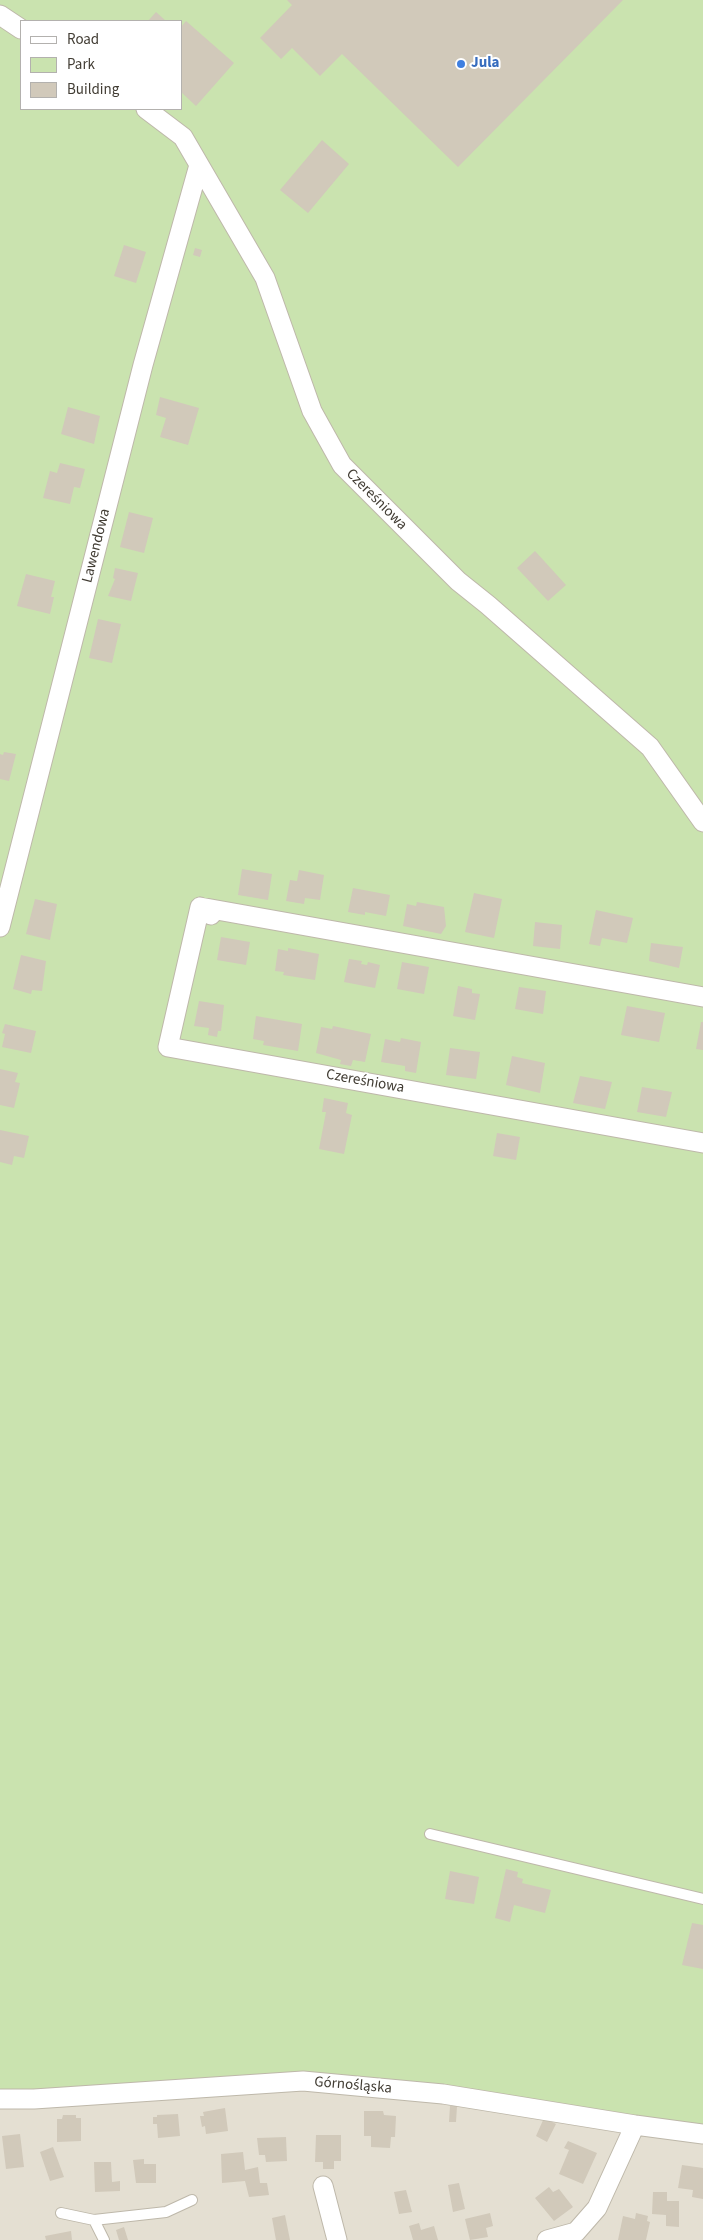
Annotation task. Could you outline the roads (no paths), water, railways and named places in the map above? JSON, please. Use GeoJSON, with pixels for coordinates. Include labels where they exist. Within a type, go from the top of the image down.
{"type":"FeatureCollection","features":[{"type":"Feature","properties":{"kind":"street"},"geometry":{"type":"LineString","coordinates":[[0,15],[20,28]]}},
{"type":"Feature","properties":{"kind":"street","name":"Czereśniowa"},"geometry":{"type":"LineString","coordinates":[[147,110],[182,137],[265,278],[312,411],[342,465],[458,582],[488,605],[650,747],[703,822]]}},
{"type":"Feature","properties":{"kind":"street","name":"Lawendowa"},"geometry":{"type":"LineString","coordinates":[[0,928],[142,365],[199,165]]}},
{"type":"Feature","properties":{"kind":"street","name":"Czereśniowa"},"geometry":{"type":"LineString","coordinates":[[703,997],[205,911],[168,1047],[703,1143]]}},
{"type":"Feature","properties":{"kind":"street","name":"Górnośląska"},"geometry":{"type":"LineString","coordinates":[[0,2099],[34,2099],[303,2081],[443,2094],[703,2134]]}},
{"type":"Feature","properties":{"kind":"street"},"geometry":{"type":"LineString","coordinates":[[547,2240],[576,2232],[597,2208],[635,2125]]}},
{"type":"Feature","properties":{"kind":"street"},"geometry":{"type":"LineString","coordinates":[[323,2186],[337,2240]]}},
{"type":"Feature","properties":{"kind":"lane"},"geometry":{"type":"LineString","coordinates":[[430,1834],[703,1899]]}},
{"type":"Feature","properties":{"kind":"lane"},"geometry":{"type":"LineString","coordinates":[[61,2213],[94,2220],[166,2212],[192,2200]]}},
{"type":"Feature","properties":{"kind":"lane"},"geometry":{"type":"LineString","coordinates":[[94,2220],[104,2240]]}},
{"type":"Feature","properties":{"kind":"place","name":"Jula"},"geometry":{"type":"Point","coordinates":[461,64]}}]}
